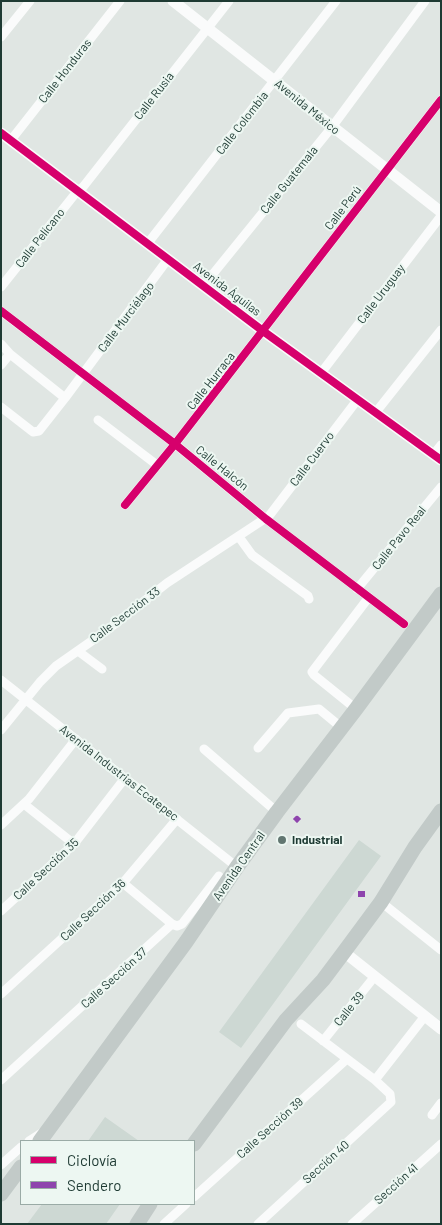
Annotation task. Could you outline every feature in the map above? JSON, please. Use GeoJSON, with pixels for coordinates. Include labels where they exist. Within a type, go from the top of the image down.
{"type":"FeatureCollection","features":[{"type":"Feature","properties":{"kind":"highway","name":"Avenida Central"},"geometry":{"type":"LineString","coordinates":[[41,1140],[186,942],[277,812],[441,594]]}},
{"type":"Feature","properties":{"kind":"highway"},"geometry":{"type":"LineString","coordinates":[[195,1143],[286,1020],[323,980],[344,952],[381,902],[415,847],[441,811]]}},
{"type":"Feature","properties":{"kind":"highway"},"geometry":{"type":"LineString","coordinates":[[1,1194],[20,1168]]}},
{"type":"Feature","properties":{"kind":"highway"},"geometry":{"type":"LineString","coordinates":[[136,1224],[149,1205]]}},
{"type":"Feature","properties":{"kind":"street"},"geometry":{"type":"LineString","coordinates":[[1,37],[30,1]]}},
{"type":"Feature","properties":{"kind":"street","name":"Calle Honduras"},"geometry":{"type":"LineString","coordinates":[[6,137],[120,1]]}},
{"type":"Feature","properties":{"kind":"street","name":"Avenida México"},"geometry":{"type":"LineString","coordinates":[[173,1],[275,80],[441,214]]}},
{"type":"Feature","properties":{"kind":"street","name":"Calle Rusia"},"geometry":{"type":"LineString","coordinates":[[79,191],[229,1]]}},
{"type":"Feature","properties":{"kind":"street","name":"Calle Colombia"},"geometry":{"type":"LineString","coordinates":[[148,243],[336,1]]}},
{"type":"Feature","properties":{"kind":"street","name":"Calle Guatemala"},"geometry":{"type":"LineString","coordinates":[[204,285],[332,127],[425,1]]}},
{"type":"Feature","properties":{"kind":"street","name":"Calle Perú"},"geometry":{"type":"LineString","coordinates":[[263,331],[441,100]]}},
{"type":"Feature","properties":{"kind":"street","name":"Avenida Águilas"},"geometry":{"type":"LineString","coordinates":[[6,137],[263,331],[376,412],[438,453]]}},
{"type":"Feature","properties":{"kind":"street","name":"Calle Pelícano"},"geometry":{"type":"LineString","coordinates":[[1,287],[79,191]]}},
{"type":"Feature","properties":{"kind":"street","name":"Calle Uruguay"},"geometry":{"type":"LineString","coordinates":[[321,373],[441,214]]}},
{"type":"Feature","properties":{"kind":"street","name":"Calle Murciélago"},"geometry":{"type":"LineString","coordinates":[[1,407],[36,432],[65,398],[168,259]]}},
{"type":"Feature","properties":{"kind":"street","name":"Calle Halcón"},"geometry":{"type":"LineString","coordinates":[[1,310],[175,444],[266,519],[404,624]]}},
{"type":"Feature","properties":{"kind":"street"},"geometry":{"type":"LineString","coordinates":[[376,412],[441,330]]}},
{"type":"Feature","properties":{"kind":"street","name":"Calle Hurraca"},"geometry":{"type":"LineString","coordinates":[[125,505],[263,331]]}},
{"type":"Feature","properties":{"kind":"street"},"geometry":{"type":"LineString","coordinates":[[1,344],[10,354],[65,398]]}},
{"type":"Feature","properties":{"kind":"street"},"geometry":{"type":"LineString","coordinates":[[1,365],[10,354]]}},
{"type":"Feature","properties":{"kind":"street","name":"Calle Cuervo"},"geometry":{"type":"LineString","coordinates":[[266,519],[358,399]]}},
{"type":"Feature","properties":{"kind":"street"},"geometry":{"type":"LineString","coordinates":[[98,420],[157,465]]}},
{"type":"Feature","properties":{"kind":"street","name":"Calle Pavo Real"},"geometry":{"type":"LineString","coordinates":[[356,589],[441,487]]}},
{"type":"Feature","properties":{"kind":"street","name":"Calle Sección 33"},"geometry":{"type":"LineString","coordinates":[[1,730],[50,672],[167,583],[266,519]]}},
{"type":"Feature","properties":{"kind":"street"},"geometry":{"type":"LineString","coordinates":[[239,537],[252,555],[310,599]]}},
{"type":"Feature","properties":{"kind":"street"},"geometry":{"type":"LineString","coordinates":[[356,709],[312,672],[368,597]]}},
{"type":"Feature","properties":{"kind":"street"},"geometry":{"type":"LineString","coordinates":[[78,651],[102,669]]}},
{"type":"Feature","properties":{"kind":"street","name":"Avenida Industrias Ecatepec"},"geometry":{"type":"LineString","coordinates":[[1,680],[237,867]]}},
{"type":"Feature","properties":{"kind":"street"},"geometry":{"type":"LineString","coordinates":[[258,748],[280,720],[288,713],[318,709],[342,728]]}},
{"type":"Feature","properties":{"kind":"street"},"geometry":{"type":"LineString","coordinates":[[1,825],[24,804],[76,740]]}},
{"type":"Feature","properties":{"kind":"street"},"geometry":{"type":"LineString","coordinates":[[204,749],[277,812]]}},
{"type":"Feature","properties":{"kind":"street","name":"Calle Sección 35"},"geometry":{"type":"LineString","coordinates":[[1,911],[74,844],[125,778]]}},
{"type":"Feature","properties":{"kind":"street"},"geometry":{"type":"LineString","coordinates":[[24,804],[74,844]]}},
{"type":"Feature","properties":{"kind":"street","name":"Calle Sección 36"},"geometry":{"type":"LineString","coordinates":[[1,994],[123,883],[177,819]]}},
{"type":"Feature","properties":{"kind":"street","name":"Calle Sección 37"},"geometry":{"type":"LineString","coordinates":[[1,1080],[172,924],[177,926],[182,924],[219,876]]}},
{"type":"Feature","properties":{"kind":"street"},"geometry":{"type":"LineString","coordinates":[[123,883],[172,924]]}},
{"type":"Feature","properties":{"kind":"street"},"geometry":{"type":"LineString","coordinates":[[381,902],[441,950]]}},
{"type":"Feature","properties":{"kind":"street"},"geometry":{"type":"LineString","coordinates":[[344,952],[441,1029]]}},
{"type":"Feature","properties":{"kind":"street","name":"Calle 39"},"geometry":{"type":"LineString","coordinates":[[323,1041],[375,976]]}},
{"type":"Feature","properties":{"kind":"street"},"geometry":{"type":"LineString","coordinates":[[301,1024],[375,1080],[425,1016]]}},
{"type":"Feature","properties":{"kind":"street","name":"Calle Sección 39"},"geometry":{"type":"LineString","coordinates":[[195,1196],[347,1059]]}},
{"type":"Feature","properties":{"kind":"street","name":"Sección 40"},"geometry":{"type":"LineString","coordinates":[[258,1224],[389,1105],[390,1094],[375,1080]]}},
{"type":"Feature","properties":{"kind":"street"},"geometry":{"type":"LineString","coordinates":[[432,1115],[441,1104]]}},
{"type":"Feature","properties":{"kind":"street"},"geometry":{"type":"LineString","coordinates":[[31,1140],[52,1126]]}},
{"type":"Feature","properties":{"kind":"street","name":"Sección 41"},"geometry":{"type":"LineString","coordinates":[[352,1224],[441,1144]]}},
{"type":"Feature","properties":{"kind":"street"},"geometry":{"type":"LineString","coordinates":[[1,1165],[20,1148]]}},
{"type":"Feature","properties":{"kind":"street"},"geometry":{"type":"LineString","coordinates":[[164,1224],[185,1205]]}},
{"type":"Feature","properties":{"kind":"shaded area"},"geometry":{"type":"Polygon","coordinates":[[[359,840],[381,856],[241,1048],[219,1032],[359,840]]]}},
{"type":"Feature","properties":{"kind":"shaded area"},"geometry":{"type":"Polygon","coordinates":[[[105,1117],[138,1140],[89,1140],[105,1117]]]}},
{"type":"Feature","properties":{"kind":"shaded area"},"geometry":{"type":"Polygon","coordinates":[[[41,1205],[119,1205],[106,1224],[27,1224],[41,1205]]]}},
{"type":"Feature","properties":{"kind":"marked path"},"geometry":{"type":"LineString","coordinates":[[295,821],[297,819],[299,821]]}},
{"type":"Feature","properties":{"kind":"marked path"},"geometry":{"type":"LineString","coordinates":[[358,894],[365,894]]}},
{"type":"Feature","properties":{"kind":"cycle path"},"geometry":{"type":"LineString","coordinates":[[125,505],[175,444],[441,100]]}},
{"type":"Feature","properties":{"kind":"cycle path"},"geometry":{"type":"LineString","coordinates":[[1,133],[263,331],[441,460]]}},
{"type":"Feature","properties":{"kind":"cycle path"},"geometry":{"type":"LineString","coordinates":[[1,311],[175,444],[266,519],[404,624]]}},
{"type":"Feature","properties":{"kind":"place","name":"Industrial"},"geometry":{"type":"Point","coordinates":[282,840]}}]}
